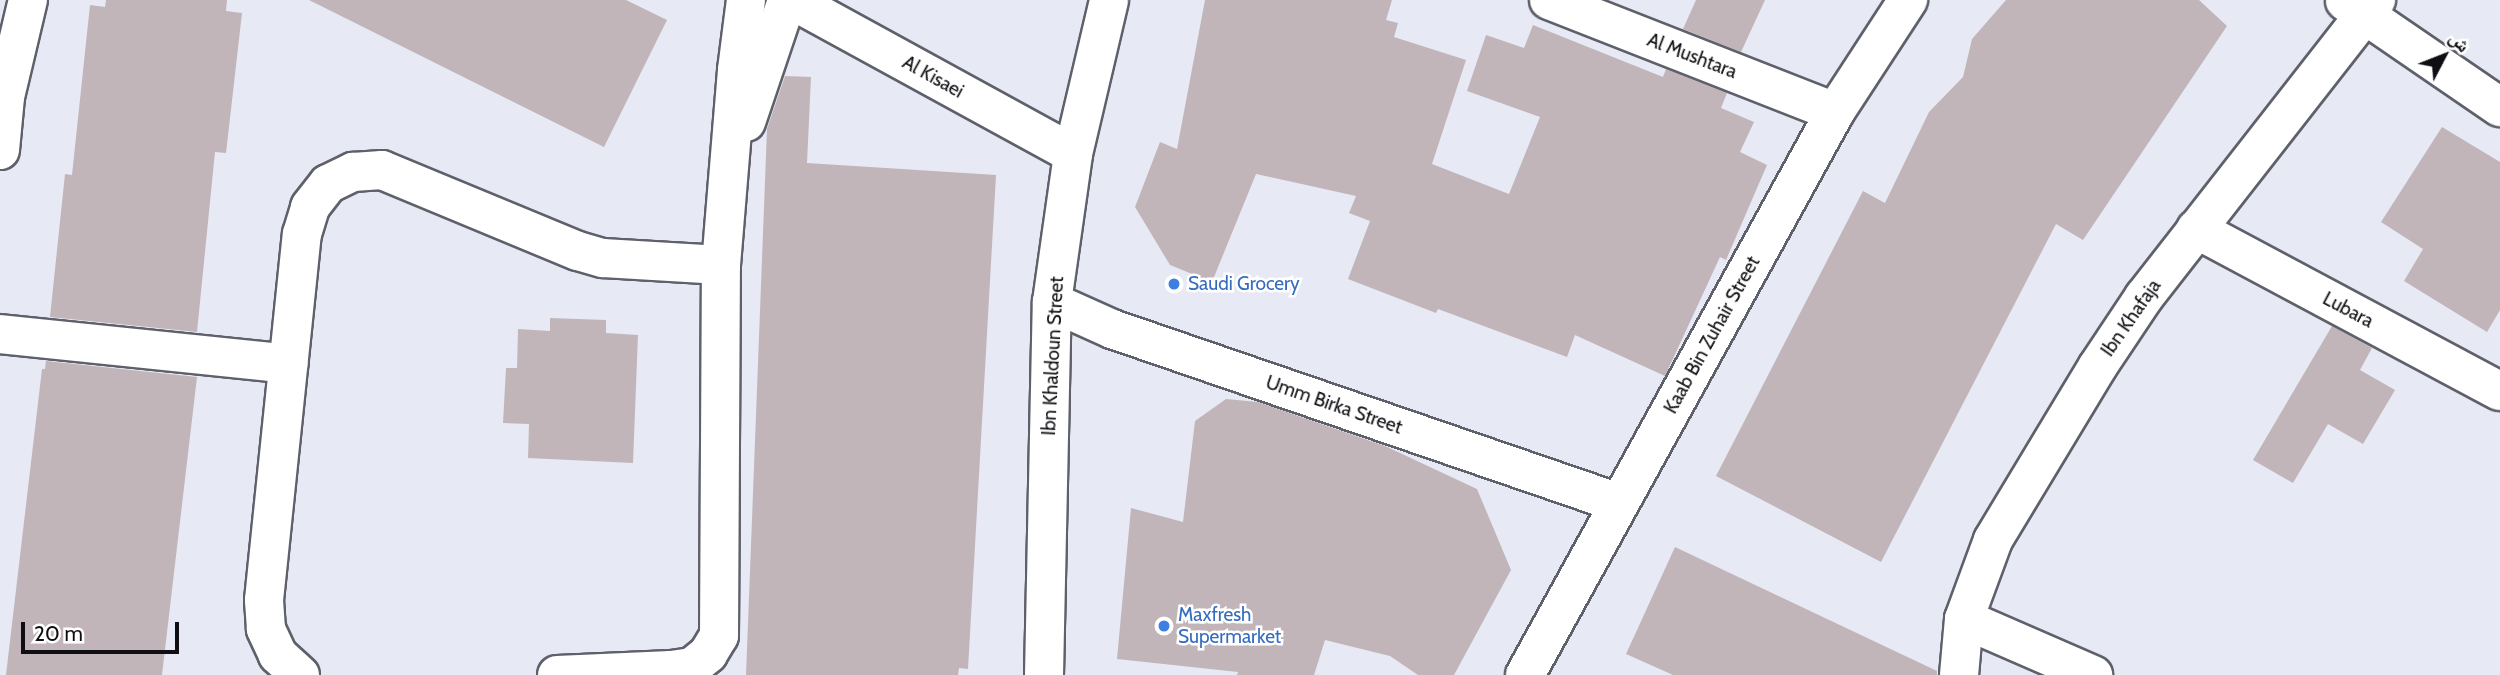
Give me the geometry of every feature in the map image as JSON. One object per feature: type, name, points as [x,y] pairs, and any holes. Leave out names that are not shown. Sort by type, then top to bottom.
[{"type":"street","points":[[0,150],[3,97],[28,0]]},
{"type":"street","points":[[557,675],[692,667],[708,654],[719,636],[721,265],[728,167],[746,0]]},
{"type":"street","points":[[728,167],[789,0]]},
{"type":"street","name":"Al Kisaei","points":[[789,0],[1073,154]]},
{"type":"street","name":"Ibn Khaldoun Street","points":[[1044,675],[1052,302],[1073,154],[1109,0]]},
{"type":"street","name":"Al Mushtara","points":[[1549,0],[1835,113]]},
{"type":"street","name":"Kaab Bin Zuhair Street","points":[[1525,675],[1835,113],[1908,0]]},
{"type":"street","points":[[2361,5],[2500,107]]},
{"type":"street","name":"Ibn Khafaja","points":[[1959,675],[1964,619],[1993,540],[2098,366],[2144,297],[2361,5]]},
{"type":"street","points":[[300,675],[278,655],[266,629],[265,610],[302,234],[310,207],[328,184],[353,172],[382,170],[578,251],[603,258],[721,265]]},
{"type":"street","name":"Lubara","points":[[2196,229],[2500,391]]},
{"type":"street","name":"Umm Birka Street","points":[[1052,302],[1112,329],[1619,503]]},
{"type":"street","points":[[0,334],[288,364]]},
{"type":"street","points":[[1964,619],[2093,675]]},
{"type":"building","points":[[106,0],[227,0],[226,11],[242,13],[226,153],[215,152],[197,332],[50,317],[65,174],[72,175],[90,5],[105,7]]},
{"type":"building","points":[[309,0],[626,0],[667,20],[604,147]]},
{"type":"building","points":[[1205,0],[1392,0],[1386,20],[1398,23],[1394,37],[1466,60],[1432,164],[1509,194],[1540,117],[1467,91],[1486,35],[1524,48],[1533,25],[1663,77],[1666,69],[1727,93],[1721,108],[1754,122],[1740,152],[1767,165],[1726,260],[1720,257],[1665,376],[1575,335],[1567,357],[1438,309],[1436,313],[1348,279],[1370,221],[1349,213],[1356,196],[1256,174],[1212,282],[1170,265],[1135,207],[1160,142],[1177,149]]},
{"type":"building","points":[[1696,0],[1765,0],[1741,52],[1683,29]]},
{"type":"building","points":[[2006,0],[2199,0],[2227,26],[2083,240],[2056,224],[1881,562],[1716,476],[1863,191],[1885,203],[1929,112],[1963,77],[1972,39]]},
{"type":"building","points":[[785,76],[811,77],[807,163],[996,175],[968,669],[959,668],[958,675],[746,675],[767,129]]},
{"type":"building","points":[[2442,127],[2500,162],[2500,310],[2487,332],[2404,281],[2423,249],[2381,222]]},
{"type":"building","points":[[550,318],[606,320],[606,333],[638,335],[633,463],[528,458],[529,424],[503,423],[506,368],[517,368],[518,329],[550,331]]},
{"type":"building","points":[[2332,326],[2372,348],[2360,370],[2395,390],[2363,444],[2328,424],[2293,483],[2253,460]]},
{"type":"building","points":[[46,361],[197,377],[162,675],[6,675],[42,369],[45,369]]},
{"type":"building","points":[[1226,399],[1258,402],[1385,446],[1477,489],[1511,570],[1454,675],[1418,675],[1390,656],[1325,640],[1314,675],[1237,675],[1238,672],[1117,659],[1131,508],[1183,522],[1195,421]]},
{"type":"building","points":[[1675,547],[1937,671],[1937,675],[1673,675],[1626,654]]},
{"type":"place","name":"Saudi Grocery","points":[[1174,284]]},
{"type":"place","name":"Maxfresh Supermarket","points":[[1164,626]]}]
